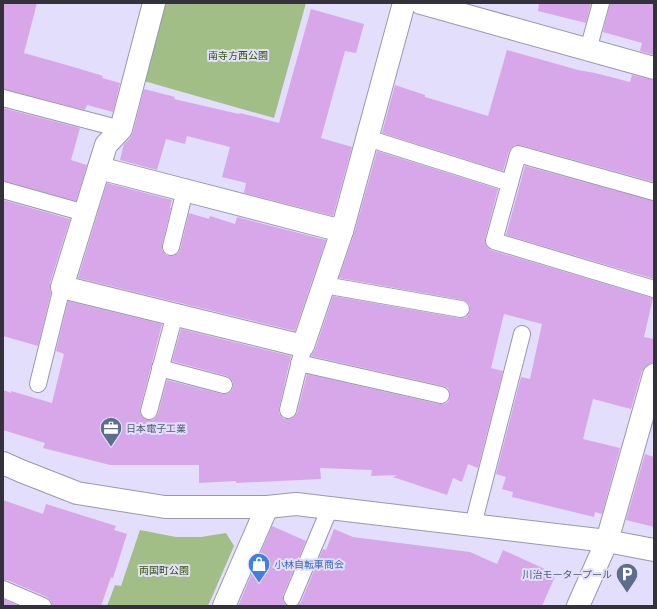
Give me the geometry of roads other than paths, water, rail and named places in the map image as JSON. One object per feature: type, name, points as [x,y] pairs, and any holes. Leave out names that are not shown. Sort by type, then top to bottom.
[{"type":"street","points":[[154,3],[121,129],[106,145],[62,287],[175,314],[301,355],[342,230],[404,3]]},
{"type":"street","points":[[421,3],[472,10],[588,50],[654,68]]},
{"type":"street","points":[[98,168],[342,230]]},
{"type":"street","points":[[578,606],[607,541],[654,375]]},
{"type":"street","points":[[3,463],[77,493],[165,507],[267,507],[296,504],[607,541],[654,550]]},
{"type":"street","points":[[224,606],[267,507]]},
{"type":"lane","points":[[588,50],[601,3]]},
{"type":"lane","points":[[3,98],[121,129]]},
{"type":"lane","points":[[367,138],[510,183]]},
{"type":"lane","points":[[654,192],[518,154],[494,241],[654,289]]},
{"type":"lane","points":[[3,190],[85,213]]},
{"type":"lane","points":[[171,247],[185,190]]},
{"type":"lane","points":[[324,285],[461,309]]},
{"type":"lane","points":[[38,384],[62,287]]},
{"type":"lane","points":[[149,411],[175,314]]},
{"type":"lane","points":[[473,525],[522,334]]},
{"type":"lane","points":[[288,410],[301,355],[441,395]]},
{"type":"lane","points":[[160,368],[224,385]]},
{"type":"lane","points":[[292,598],[330,508]]},
{"type":"lane","points":[[3,589],[43,606]]},
{"type":"place","name":"日本電子工業","points":[[111,448]]},
{"type":"place","name":"小林自転車商会","points":[[259,584]]},
{"type":"place","name":"川治モータープール","points":[[627,594]]},
{"type":"park label","name":"南寺方西公園","points":[[238,55]]},
{"type":"park label","name":"両国町公園","points":[[164,570]]}]
